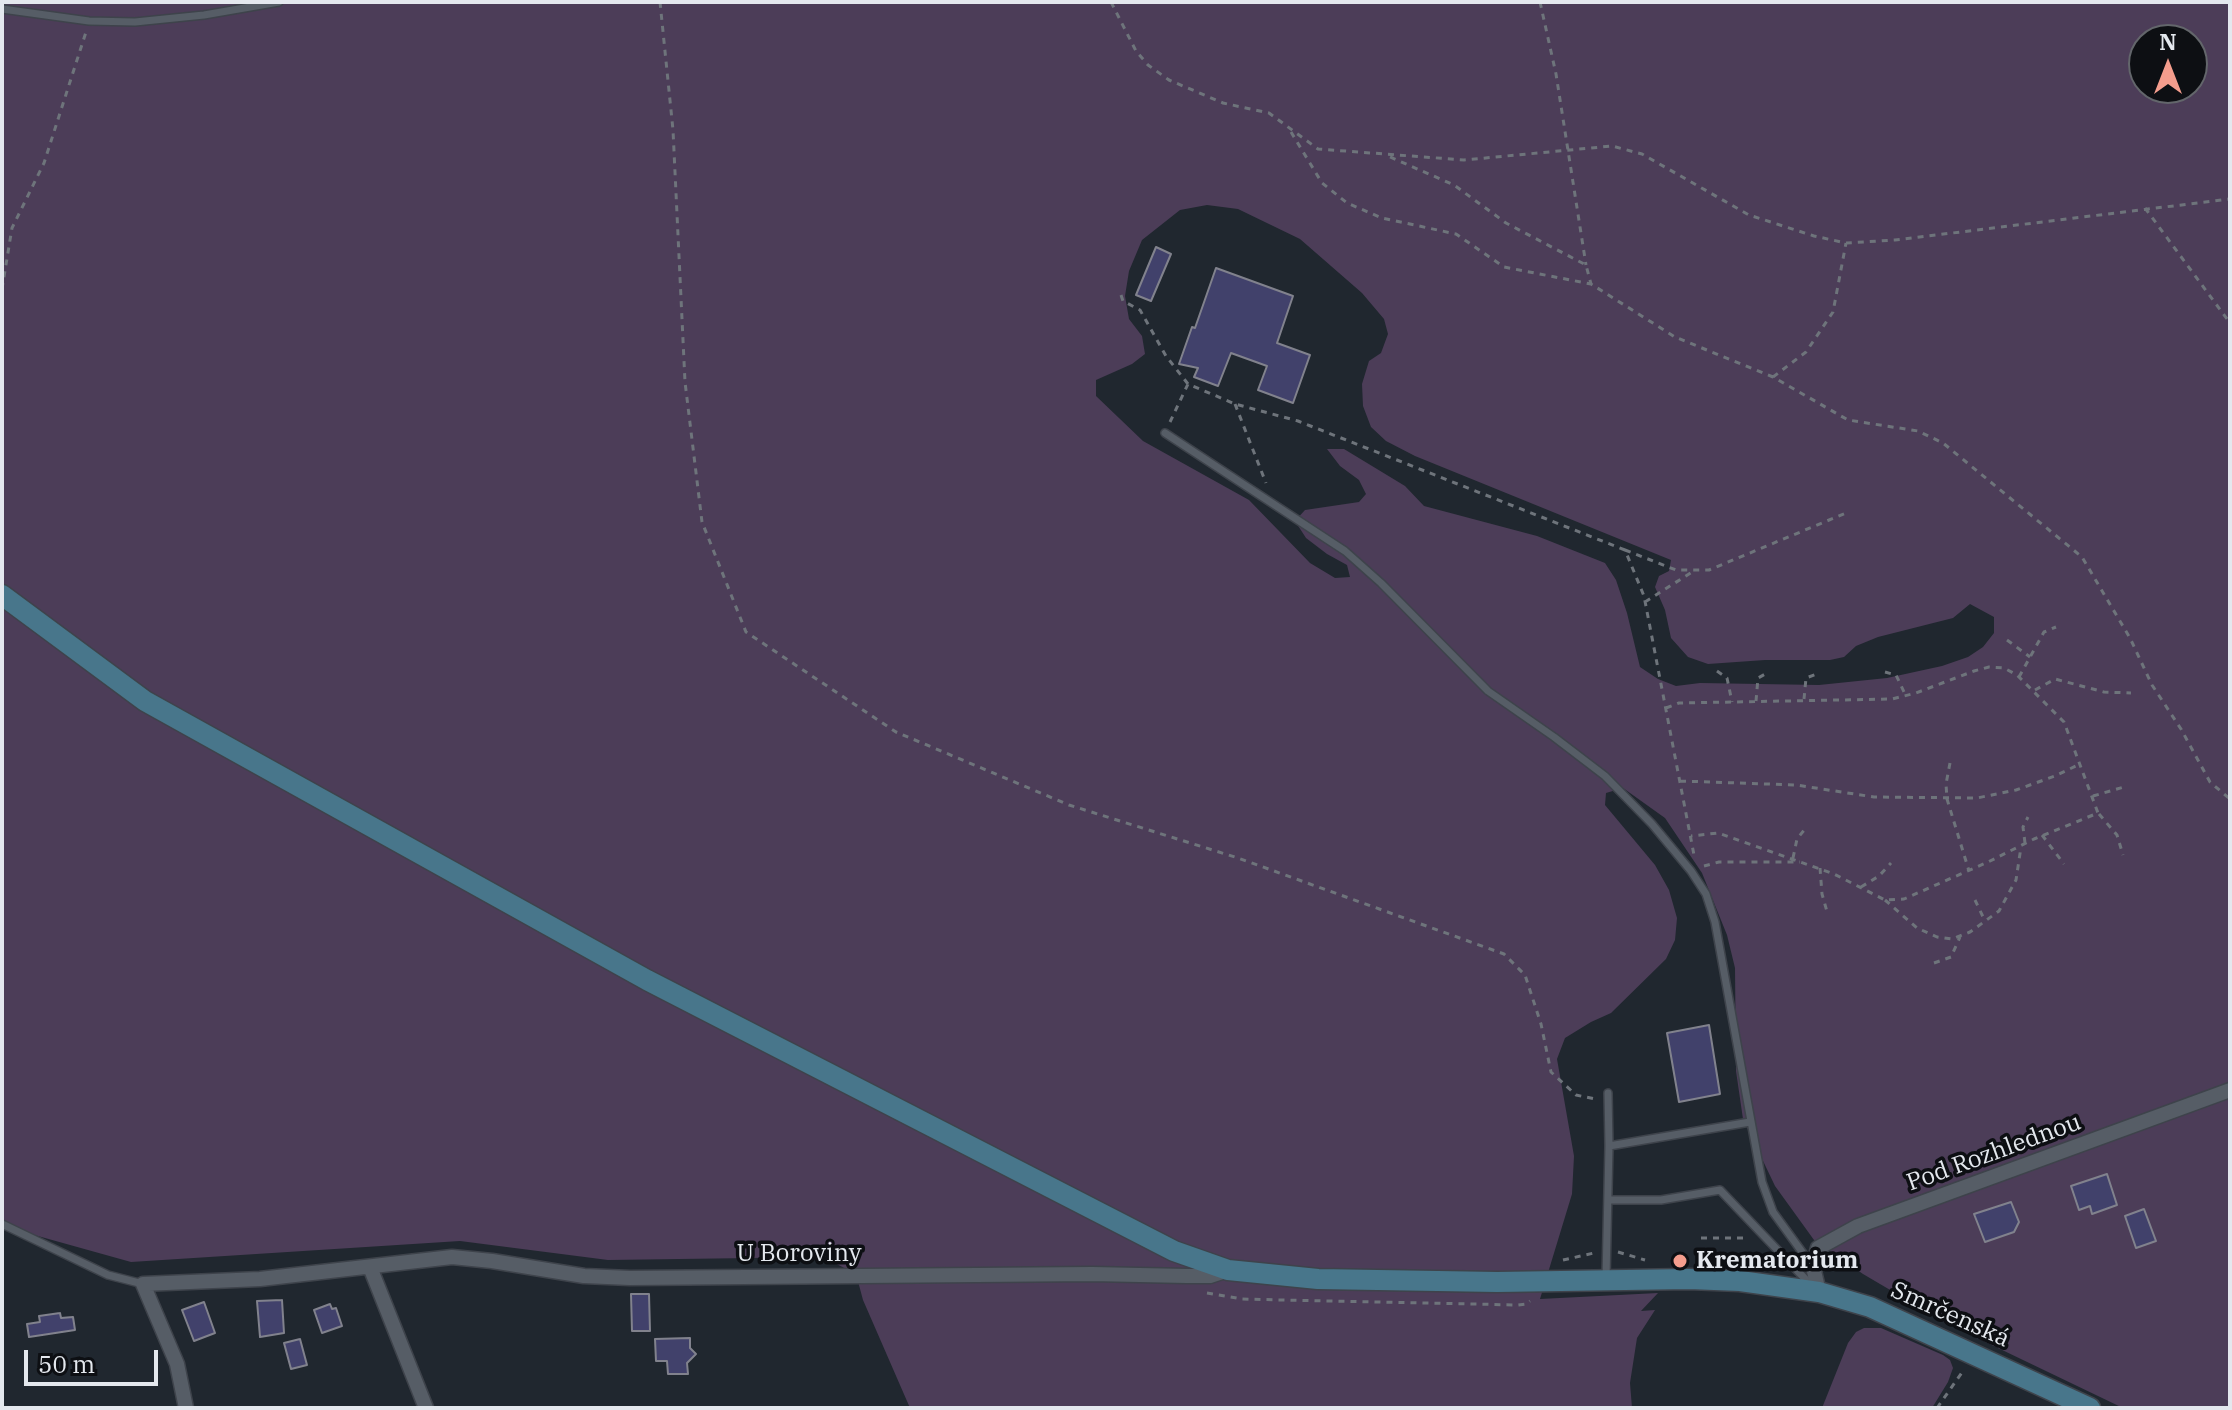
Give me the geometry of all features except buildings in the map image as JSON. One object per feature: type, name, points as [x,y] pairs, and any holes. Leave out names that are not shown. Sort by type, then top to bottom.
[{"type":"street","name":"Smrčenská","points":[[2,595],[145,701],[647,980],[1174,1251],[1228,1270],[1318,1279],[1740,1281],[1819,1292],[1870,1307],[2090,1408]]},
{"type":"street","name":"Pod Rozhlednou","points":[[1813,1267],[1818,1248],[1858,1226],[2230,1090]]},
{"type":"street","name":"U Boroviny","points":[[143,1284],[283,1276],[452,1257],[584,1276],[630,1278],[1092,1274],[1210,1276],[1228,1270]]},
{"type":"street","points":[[370,1267],[426,1408]]},
{"type":"street","points":[[1813,1267],[1819,1292]]},
{"type":"street","points":[[143,1284],[177,1364],[186,1408]]},
{"type":"lane","points":[[2,9],[89,21],[135,22],[204,15],[279,2]]},
{"type":"lane","points":[[1165,433],[1345,551],[1488,691],[1605,776],[1652,824],[1700,885],[1715,922],[1762,1182],[1773,1212],[1813,1267]]},
{"type":"lane","points":[[1606,1280],[1608,1097]]},
{"type":"lane","points":[[1609,1146],[1750,1122]]},
{"type":"lane","points":[[1609,1200],[1661,1200],[1720,1190],[1819,1292]]},
{"type":"lane","points":[[2,1224],[108,1275],[143,1284]]},
{"type":"path","points":[[660,2],[673,130],[685,382],[702,522],[746,632],[896,732],[1069,805],[1238,858],[1504,954],[1525,975],[1541,1024],[1551,1072],[1576,1095],[1608,1097]]},
{"type":"path","points":[[1111,2],[1136,51],[1148,65],[1169,80],[1223,103],[1269,113],[1318,149],[1464,160],[1612,146],[1642,154],[1749,215],[1846,243],[1895,240],[2230,199]]},
{"type":"path","points":[[1540,2],[1556,74],[1591,284]]},
{"type":"path","points":[[2,289],[12,228],[44,163],[89,21]]},
{"type":"path","points":[[1290,130],[1322,183],[1347,203],[1382,218],[1456,234],[1504,267],[1591,284],[1675,337],[1773,377],[1848,420],[1918,431],[1943,443],[2082,557],[2130,638],[2152,685],[2210,782],[2230,799]]},
{"type":"path","points":[[1387,156],[1454,185],[1506,223],[1586,265]]},
{"type":"path","points":[[2145,208],[2230,323]]},
{"type":"path","points":[[1773,377],[1806,352],[1833,312],[1846,243]]},
{"type":"path","points":[[1121,295],[1123,301],[1140,310],[1166,356],[1188,384],[1235,404],[1298,421],[1676,570],[1709,570],[1846,513]]},
{"type":"path","points":[[1165,433],[1188,384]]},
{"type":"path","points":[[1235,404],[1275,506]]},
{"type":"path","points":[[1625,550],[1638,574],[1645,602],[1700,885]]},
{"type":"path","points":[[1645,602],[1692,572]]},
{"type":"path","points":[[2019,677],[2044,632],[2056,627]]},
{"type":"path","points":[[2007,640],[2030,658]]},
{"type":"path","points":[[1666,708],[1679,703],[1892,699],[1989,667],[2004,668],[2019,677],[2064,722],[2098,813],[2117,835],[2123,855]]},
{"type":"path","points":[[1717,671],[1727,678],[1732,702]]},
{"type":"path","points":[[1756,701],[1758,678],[1769,672]]},
{"type":"path","points":[[1885,672],[1896,675],[1906,695]]},
{"type":"path","points":[[1804,700],[1806,678],[1817,674]]},
{"type":"path","points":[[2034,691],[2055,679],[2104,692],[2131,693]]},
{"type":"path","points":[[1950,763],[1947,799],[1969,871]]},
{"type":"path","points":[[1680,781],[1796,785],[1874,797],[1977,798],[2016,790],[2080,764]]},
{"type":"path","points":[[2093,796],[2124,787]]},
{"type":"path","points":[[1885,900],[1904,899],[2042,835],[2098,813]]},
{"type":"path","points":[[1691,836],[1718,833],[1820,868],[1885,900],[1917,928],[1937,937],[1952,939],[1999,911],[2016,880],[2023,827],[2028,817]]},
{"type":"path","points":[[1793,859],[1797,839],[1805,829]]},
{"type":"path","points":[[2042,835],[2064,864]]},
{"type":"path","points":[[1697,869],[1719,862],[1804,862]]},
{"type":"path","points":[[1861,887],[1879,876],[1891,863]]},
{"type":"path","points":[[1820,868],[1828,915]]},
{"type":"path","points":[[1975,900],[1985,921]]},
{"type":"path","points":[[1934,963],[1951,957],[1960,936]]},
{"type":"path","points":[[1701,1238],[1748,1238]]},
{"type":"path","points":[[1750,1262],[1767,1259],[1757,1249]]},
{"type":"path","points":[[1560,1261],[1607,1252],[1622,1252],[1647,1260]]},
{"type":"path","points":[[1937,1408],[1973,1354]]},
{"type":"shaded area","points":[[2,2],[2230,2],[2230,1408],[2123,1408],[1948,1324],[1863,1274],[1814,1240],[1775,1186],[1743,1119],[1736,1071],[1735,968],[1727,935],[1702,873],[1665,818],[1623,788],[1606,793],[1605,805],[1655,865],[1669,890],[1677,918],[1675,940],[1666,959],[1611,1013],[1565,1038],[1557,1059],[1574,1156],[1572,1194],[1540,1299],[1658,1293],[1641,1311],[1655,1310],[1637,1338],[1630,1383],[1632,1408],[910,1408],[863,1300],[856,1274],[823,1257],[608,1260],[460,1241],[131,1262],[2,1226]],"holes":[[[1207,205],[1238,209],[1300,239],[1362,293],[1384,319],[1388,334],[1381,353],[1369,361],[1362,384],[1363,406],[1371,427],[1386,441],[1415,456],[1671,560],[1669,571],[1659,576],[1655,587],[1665,610],[1671,638],[1688,657],[1708,664],[1830,660],[1844,657],[1856,646],[1878,637],[1953,618],[1970,604],[1994,617],[1994,633],[1983,647],[1968,657],[1887,678],[1819,685],[1700,683],[1676,686],[1640,667],[1616,580],[1605,563],[1537,536],[1424,506],[1405,486],[1344,449],[1327,449],[1340,466],[1359,480],[1366,494],[1359,502],[1305,510],[1295,521],[1306,538],[1347,565],[1350,577],[1335,578],[1310,563],[1249,500],[1143,441],[1096,396],[1096,380],[1132,364],[1145,354],[1142,336],[1129,319],[1125,296],[1129,271],[1142,240],[1180,210]]]},
{"type":"shaded area","points":[[1864,1328],[1881,1328],[1950,1360],[1953,1368],[1948,1382],[1932,1408],[1822,1408],[1848,1343],[1856,1332]]},
{"type":"place","name":"Krematorium","points":[[1680,1261]]}]
